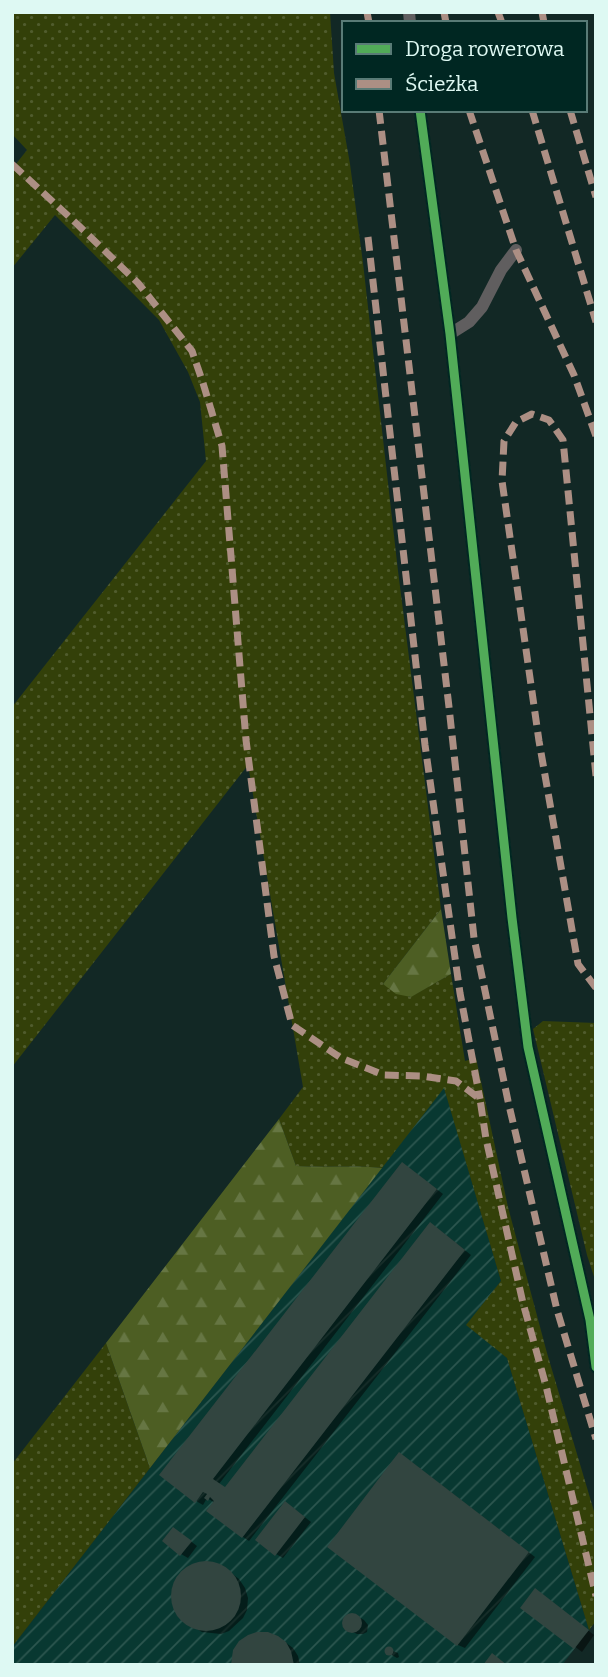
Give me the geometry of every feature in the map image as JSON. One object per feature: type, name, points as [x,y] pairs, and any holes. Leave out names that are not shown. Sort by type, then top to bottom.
[{"type":"lane","points":[[420,112],[450,334],[528,1047],[590,1320],[596,1367]]},
{"type":"lane","points":[[450,334],[469,322],[482,307],[516,250]]},
{"type":"shaded area","points":[[444,1087],[501,1281],[467,1325],[507,1358],[589,1630],[562,1665],[12,1665],[12,1647]]},
{"type":"green space","points":[[12,12],[330,12],[334,73],[363,263],[398,571],[441,909],[383,984],[410,997],[451,974],[465,1061],[476,1058],[508,1207],[547,1353],[596,1518],[596,1621],[589,1630],[507,1358],[466,1325],[501,1281],[444,1088],[382,1168],[296,1166],[279,1119],[303,1087],[248,765],[12,1067],[12,707],[206,461],[200,402],[188,372],[159,320],[55,215],[12,268],[12,169],[27,150],[12,134]]},
{"type":"green space","points":[[441,909],[451,974],[411,997],[396,994],[383,984]]},
{"type":"green space","points":[[543,1021],[596,1023],[596,1283],[533,1029]]},
{"type":"green space","points":[[279,1119],[296,1166],[382,1168],[150,1468],[106,1343]]},
{"type":"green space","points":[[106,1343],[150,1468],[12,1647],[12,1464]]},
{"type":"building","points":[[402,1162],[437,1189],[213,1479],[225,1487],[430,1222],[465,1250],[242,1538],[206,1511],[214,1501],[210,1497],[208,1501],[204,1498],[207,1494],[203,1492],[195,1503],[159,1475]]},
{"type":"building","points":[[399,1452],[529,1552],[457,1646],[327,1547]]},
{"type":"building","points":[[285,1501],[305,1517],[275,1556],[255,1540]]},
{"type":"building","points":[[173,1527],[192,1541],[180,1556],[162,1541]]},
{"type":"building","points":[[206,1561],[231,1571],[241,1596],[231,1621],[206,1631],[181,1621],[171,1596],[181,1571]]},
{"type":"building","points":[[535,1588],[589,1630],[574,1649],[520,1608]]},
{"type":"building","points":[[352,1613],[359,1616],[362,1623],[359,1630],[352,1633],[345,1630],[342,1623],[345,1616]]},
{"type":"building","points":[[257,1632],[268,1632],[286,1642],[294,1665],[231,1665],[233,1650],[239,1641]]},
{"type":"building","points":[[389,1647],[393,1651],[389,1655],[385,1651]]},
{"type":"building","points":[[492,1653],[507,1665],[483,1665]]},
{"type":"marked path","points":[[367,12],[369,21]]},
{"type":"marked path","points":[[444,12],[446,21]]},
{"type":"marked path","points":[[498,12],[501,21]]},
{"type":"marked path","points":[[542,12],[544,21]]},
{"type":"marked path","points":[[379,112],[474,938],[508,1101],[557,1310],[596,1439]]},
{"type":"marked path","points":[[470,112],[516,250],[574,375],[596,436]]},
{"type":"marked path","points":[[533,112],[596,322]]},
{"type":"marked path","points":[[571,112],[596,197]]},
{"type":"marked path","points":[[12,164],[138,283],[192,351],[222,446],[246,740],[274,956],[292,1025],[341,1058],[384,1075],[422,1076],[456,1081],[480,1099],[486,1139],[523,1303],[546,1386],[596,1596]]},
{"type":"marked path","points":[[368,237],[425,745],[460,993],[480,1099]]},
{"type":"marked path","points":[[596,776],[563,440],[549,420],[532,414],[516,422],[504,441],[502,481],[539,741],[578,964],[596,988]]},
{"type":"cycle path","points":[[420,112],[450,334],[528,1047],[590,1320],[596,1367]]}]
